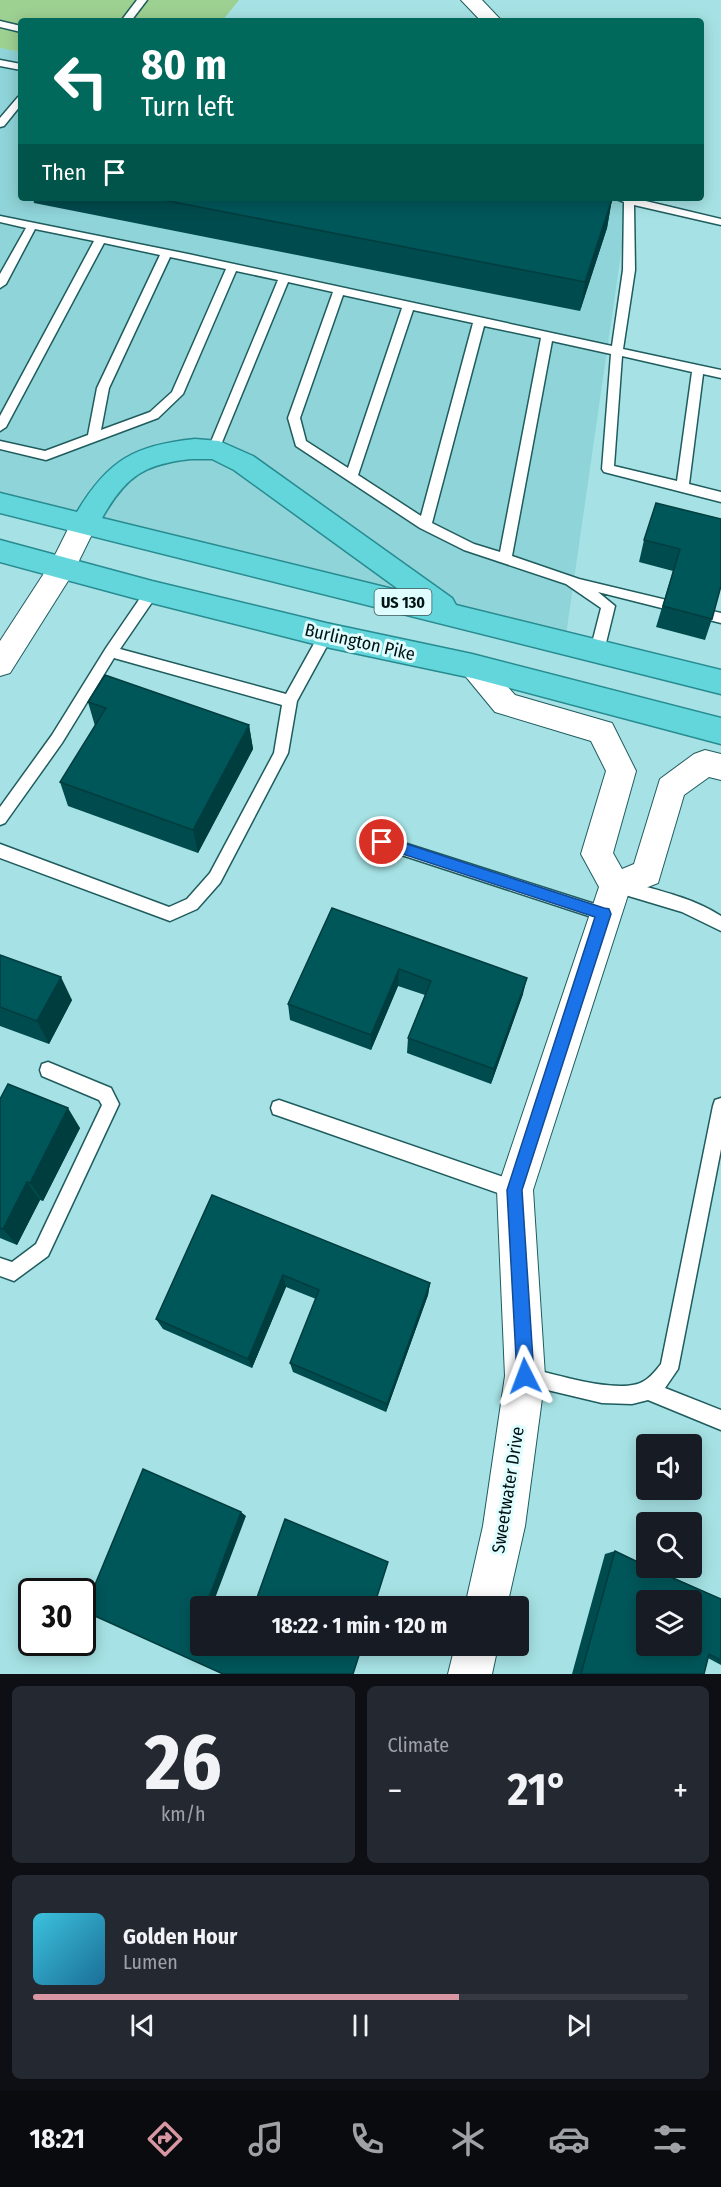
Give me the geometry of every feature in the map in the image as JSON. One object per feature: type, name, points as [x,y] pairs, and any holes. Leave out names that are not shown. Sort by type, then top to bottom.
[{"type":"highway","points":[[84,524],[96,503],[128,465],[144,457],[168,451],[213,449],[246,465],[272,482],[453,614]]},
{"type":"highway","name":"US 130","points":[[0,503],[721,682]]},
{"type":"highway","name":"Burlington Pike","points":[[0,551],[63,566],[152,592],[326,635],[471,666],[721,731]]},
{"type":"street","points":[[471,0],[489,18]]},
{"type":"street","points":[[0,665],[63,566],[84,524]]},
{"type":"street","points":[[471,666],[506,704],[602,732],[621,771],[597,854],[609,900],[647,873],[671,788],[705,763],[721,767]]},
{"type":"street","name":"Sweetwater Drive","points":[[488,1596],[504,1526],[525,1376],[514,1190],[609,900]]},
{"type":"street","points":[[470,1674],[474,1656]]},
{"type":"lane","points":[[128,18],[142,0]]},
{"type":"lane","points":[[0,24],[18,28]]},
{"type":"lane","points":[[0,63],[18,66]]},
{"type":"lane","points":[[0,124],[18,103]]},
{"type":"lane","points":[[624,201],[629,270],[617,350],[608,470],[721,498]]},
{"type":"lane","points":[[632,201],[721,222]]},
{"type":"lane","points":[[0,219],[480,320],[721,374]]},
{"type":"lane","points":[[0,284],[32,226]]},
{"type":"lane","points":[[0,427],[100,240]]},
{"type":"lane","points":[[94,438],[103,388],[166,253]]},
{"type":"lane","points":[[0,445],[46,456],[154,415],[177,394],[232,267]]},
{"type":"lane","points":[[213,449],[284,278]]},
{"type":"lane","points":[[339,290],[294,418],[300,443],[425,525],[469,548],[571,580],[721,618]]},
{"type":"lane","points":[[351,477],[409,305]]},
{"type":"lane","points":[[425,525],[480,320]]},
{"type":"lane","points":[[505,559],[547,335]]},
{"type":"lane","points":[[682,488],[698,369]]},
{"type":"lane","points":[[571,580],[608,606],[597,651]]},
{"type":"lane","points":[[0,819],[57,739],[111,652],[152,592]]},
{"type":"lane","points":[[0,851],[170,914],[192,904],[215,878],[281,753],[290,701],[326,635]]},
{"type":"lane","points":[[111,652],[290,701]]},
{"type":"lane","points":[[382,842],[609,900],[685,908],[712,918],[721,924]]},
{"type":"lane","points":[[0,1267],[14,1272],[42,1250],[111,1104],[105,1094],[48,1070]]},
{"type":"lane","points":[[525,1376],[578,1389],[623,1396],[648,1390],[669,1369],[721,1106]]},
{"type":"lane","points":[[279,1108],[514,1190]]},
{"type":"lane","points":[[648,1390],[721,1420]]},
{"type":"shaded area","points":[[0,48],[18,51],[18,201],[629,201],[565,642],[0,503]]},
{"type":"green space","points":[[0,0],[239,0],[224,18],[18,18],[18,51],[0,48]]},
{"type":"building","points":[[168,201],[611,201],[585,282]]},
{"type":"building","points":[[656,503],[721,519],[721,586],[712,619],[663,606],[680,549],[644,540]]},
{"type":"building","points":[[105,675],[249,725],[193,830],[60,782],[106,708],[88,702]]},
{"type":"building","points":[[332,908],[527,978],[494,1069],[408,1038],[431,981],[399,969],[371,1035],[288,1004]]},
{"type":"building","points":[[0,955],[61,977],[37,1021],[0,1007]]},
{"type":"building","points":[[8,1084],[68,1108],[30,1183],[27,1182],[3,1229],[0,1228],[0,1099]]},
{"type":"building","points":[[212,1195],[430,1283],[387,1404],[290,1363],[319,1290],[283,1275],[248,1359],[156,1319]]},
{"type":"building","points":[[143,1469],[241,1512],[210,1596],[190,1596],[190,1656],[359,1656],[353,1674],[223,1674],[96,1616],[96,1582]]},
{"type":"building","points":[[285,1519],[388,1562],[377,1596],[258,1596]]},
{"type":"building","points":[[615,1551],[636,1561],[636,1578],[673,1578],[700,1590],[636,1590],[636,1656],[702,1656],[702,1591],[721,1599],[721,1660],[709,1654],[704,1674],[581,1674]]},
{"type":"route","points":[[382,842],[604,914],[514,1190],[525,1376]]}]
